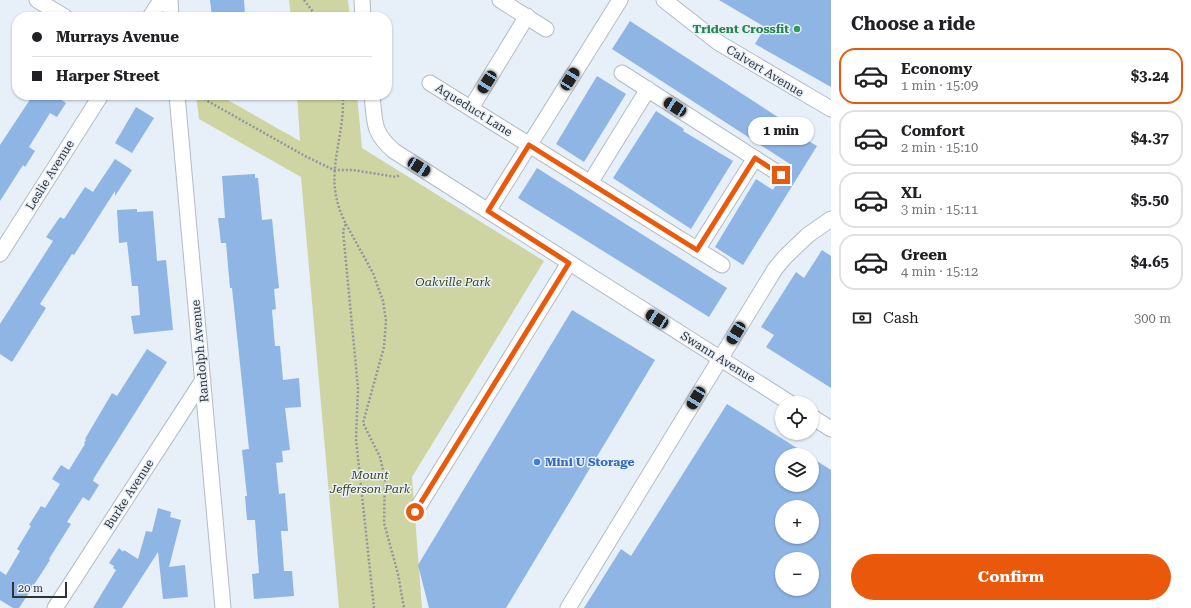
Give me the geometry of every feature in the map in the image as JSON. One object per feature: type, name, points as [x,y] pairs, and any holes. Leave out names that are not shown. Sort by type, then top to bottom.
[{"type":"street","points":[[37,0],[57,12]]},
{"type":"street","points":[[153,12],[161,0]]},
{"type":"street","points":[[170,0],[171,12]]},
{"type":"street","points":[[362,0],[363,12]]},
{"type":"street","points":[[500,0],[546,29]]},
{"type":"street","points":[[488,211],[620,0]]},
{"type":"street","name":"Calvert Avenue","points":[[664,0],[719,43],[831,110]]},
{"type":"street","points":[[471,108],[527,16]]},
{"type":"street","points":[[622,73],[781,175]]},
{"type":"street","name":"Aqueduct Lane","points":[[430,83],[722,266]]},
{"type":"street","points":[[590,183],[648,89]]},
{"type":"street","name":"Leslie Avenue","points":[[0,254],[98,100]]},
{"type":"street","name":"Randolph Avenue","points":[[177,100],[223,608]]},
{"type":"street","name":"Swann Avenue","points":[[372,100],[375,128],[384,143],[394,151],[779,396]]},
{"type":"street","points":[[697,250],[755,158]]},
{"type":"street","points":[[568,608],[775,269],[808,235],[831,219]]},
{"type":"street","points":[[415,512],[569,263]]},
{"type":"street","name":"Burke Avenue","points":[[55,608],[203,380]]},
{"type":"street","points":[[819,421],[831,429]]},
{"type":"path","points":[[304,0],[313,12]]},
{"type":"path","points":[[206,100],[334,170],[353,170],[396,177],[419,167]]},
{"type":"path","points":[[343,100],[342,119],[334,170],[336,199],[341,215],[373,273],[383,301],[386,321],[384,347],[363,423],[380,456],[386,479],[384,523],[398,574],[404,608]]},
{"type":"path","points":[[346,224],[344,231],[358,388],[356,439],[374,608]]},
{"type":"path","points":[[357,423],[363,423]]},
{"type":"green space","points":[[289,0],[348,0],[349,12],[290,12]]},
{"type":"green space","points":[[197,100],[228,100],[300,141],[297,100],[357,100],[362,148],[544,261],[412,477],[422,608],[339,608],[301,177],[199,119]]},
{"type":"building","points":[[210,0],[244,0],[245,12],[211,12]]},
{"type":"building","points":[[719,0],[831,0],[831,87],[755,44],[765,27]]},
{"type":"building","points":[[630,21],[807,136],[805,139],[817,146],[743,265],[715,247],[756,179],[773,190],[777,183],[785,183],[789,180],[790,175],[787,168],[790,164],[612,49]]},
{"type":"building","points":[[597,76],[626,94],[584,162],[556,144]]},
{"type":"building","points":[[30,100],[62,100],[66,103],[57,117],[50,113],[29,147],[35,151],[25,167],[23,165],[0,201],[0,145]]},
{"type":"building","points":[[136,107],[154,118],[132,153],[115,143]]},
{"type":"building","points":[[656,111],[684,129],[683,131],[733,161],[691,229],[613,178]]},
{"type":"building","points":[[115,159],[132,170],[115,196],[115,191],[74,255],[72,254],[40,304],[46,308],[12,362],[0,354],[0,324],[53,241],[46,237],[60,217],[64,219],[85,187],[93,192]]},
{"type":"building","points":[[537,168],[727,288],[709,317],[518,198]]},
{"type":"building","points":[[255,174],[255,178],[258,178],[262,220],[272,219],[279,288],[274,289],[276,309],[272,310],[275,346],[280,346],[283,380],[299,378],[301,407],[285,408],[290,450],[282,451],[283,462],[276,463],[279,494],[285,493],[288,531],[281,531],[284,571],[292,571],[294,596],[254,599],[252,574],[259,573],[255,520],[247,520],[245,496],[247,496],[242,450],[249,449],[226,243],[221,243],[218,218],[225,218],[222,176]]},
{"type":"building","points":[[137,209],[137,212],[153,211],[157,261],[166,260],[173,330],[134,334],[131,316],[140,315],[138,286],[132,286],[127,242],[119,243],[117,210]]},
{"type":"building","points":[[822,250],[831,256],[831,388],[766,347],[774,335],[761,327],[796,272],[804,278]]},
{"type":"building","name":"Mini U Storage","points":[[572,310],[655,360],[506,608],[429,608],[418,565]]},
{"type":"building","points":[[147,349],[167,362],[94,478],[93,481],[99,485],[89,501],[83,497],[67,522],[71,524],[49,559],[50,560],[19,608],[13,608],[0,600],[0,571],[6,575],[20,551],[17,549],[31,526],[29,525],[41,506],[45,508],[60,484],[52,479],[61,465],[69,470],[85,444],[85,439],[112,393],[117,396]]},
{"type":"building","points":[[727,404],[775,434],[775,440],[784,440],[797,448],[775,448],[775,492],[819,492],[819,462],[831,470],[831,608],[584,608],[621,549],[631,556]]},
{"type":"building","points":[[158,508],[171,512],[170,517],[181,520],[169,567],[185,565],[188,597],[163,599],[158,552],[122,608],[93,608],[116,570],[113,568],[114,566],[109,563],[119,548],[123,552],[124,550],[138,559],[146,531],[152,532]]},
{"type":"place","name":"Trident Crossfit","points":[[797,29]]},
{"type":"place","name":"Mini U Storage","points":[[537,462]]},
{"type":"route","points":[[415,512],[569,263],[488,211],[529,145],[697,250],[755,158],[781,175]]},
{"type":"park label","name":"Oakville Park","points":[[453,282]]},
{"type":"park label","name":"Mount Jefferson Park","points":[[370,482]]}]
